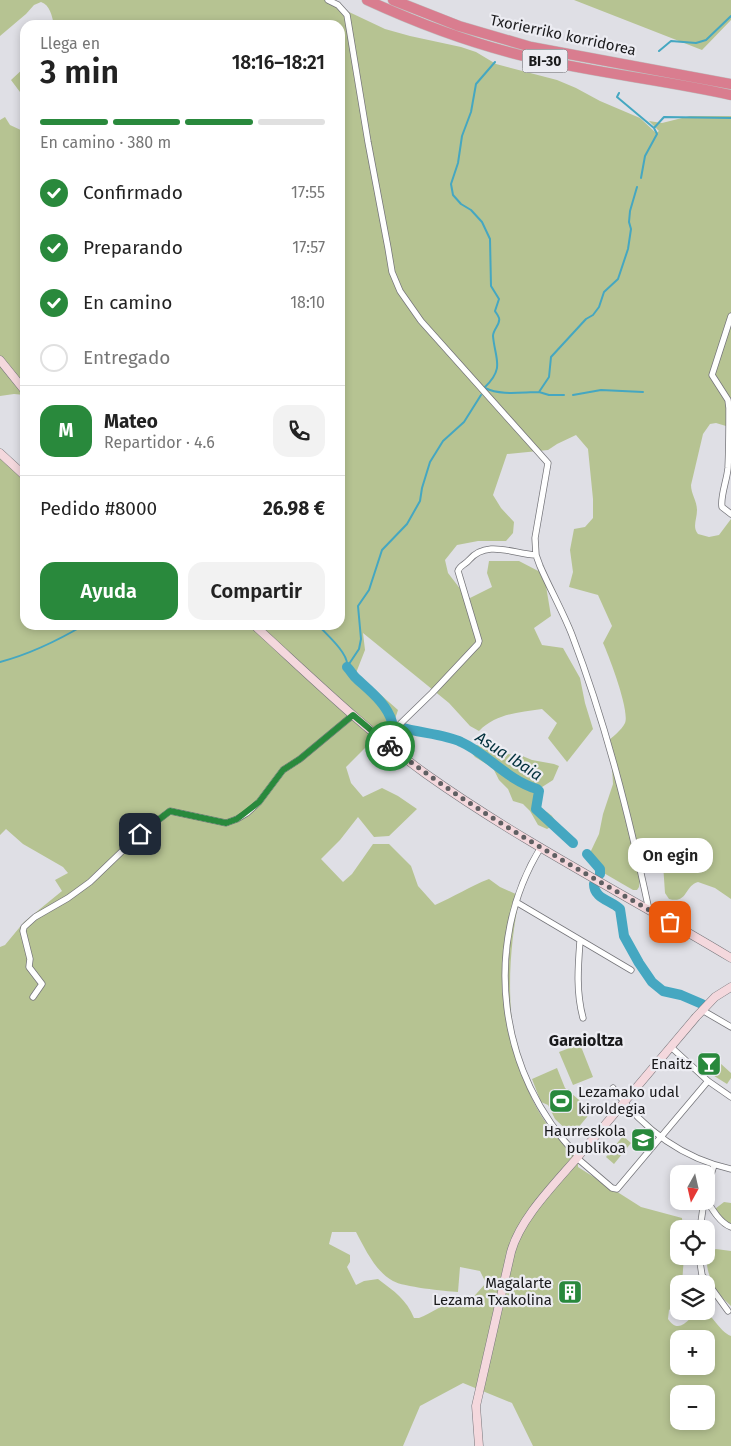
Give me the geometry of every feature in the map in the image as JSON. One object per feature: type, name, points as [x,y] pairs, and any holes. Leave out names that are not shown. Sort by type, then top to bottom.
[{"type":"highway","name":"Txorierriko korridorea","points":[[367,0],[442,32],[514,53],[565,65],[731,95]]},
{"type":"highway","name":"Txorierriko korridorea","points":[[393,0],[459,26],[524,45],[574,56],[731,84]]},
{"type":"street","points":[[328,0],[338,5],[348,15],[361,100],[392,272],[400,291],[421,321],[548,463],[535,538],[536,555],[572,634],[606,735],[628,817],[648,910]]},
{"type":"street","points":[[731,316],[712,375],[728,400],[728,469],[721,502],[722,507],[731,514]]},
{"type":"street","points":[[0,360],[20,386]]},
{"type":"street","points":[[0,453],[20,471]]},
{"type":"street","points":[[385,742],[398,725],[432,693],[478,644],[479,641],[458,571],[459,567],[468,562],[472,555],[495,548],[536,555]]},
{"type":"street","points":[[260,630],[385,742],[448,789],[541,847],[731,958]]},
{"type":"street","points":[[33,997],[42,984],[29,967],[29,953],[23,931],[24,927],[35,917],[68,898],[90,882],[140,834],[170,811],[226,823],[237,819],[259,802],[283,770],[300,759],[353,715]]},
{"type":"street","points":[[541,847],[516,902],[508,932],[505,967],[506,1012],[517,1056],[534,1097],[548,1122],[583,1164],[616,1190],[708,1081]]},
{"type":"street","points":[[516,902],[631,970]]},
{"type":"street","points":[[580,941],[578,990],[583,1018]]},
{"type":"street","points":[[479,1446],[476,1406],[514,1242],[522,1225],[702,1010],[731,987]]},
{"type":"street","points":[[702,1010],[731,1027]]},
{"type":"street","points":[[671,1047],[708,1081],[731,1097]]},
{"type":"street","points":[[612,1088],[642,1123],[660,1138],[697,1159],[714,1165]]},
{"type":"street","points":[[715,1165],[731,1169]]},
{"type":"street","points":[[713,1210],[726,1225],[731,1227]]},
{"type":"street","points":[[700,1265],[702,1275],[728,1311]]},
{"type":"green space","points":[[0,0],[335,0],[349,12],[385,29],[461,47],[476,52],[496,64],[557,80],[640,118],[656,133],[659,131],[649,121],[662,123],[690,116],[731,116],[731,461],[726,426],[716,423],[710,424],[703,434],[691,485],[697,507],[695,526],[698,534],[709,537],[719,535],[731,519],[731,899],[715,888],[698,882],[690,887],[680,899],[669,899],[665,893],[663,864],[651,857],[643,860],[639,887],[637,890],[633,890],[602,872],[601,868],[589,855],[599,834],[603,814],[613,784],[612,767],[606,743],[624,726],[626,717],[618,683],[603,643],[612,626],[598,595],[569,587],[573,572],[570,550],[574,529],[585,527],[593,518],[588,449],[576,435],[548,450],[507,454],[493,495],[501,508],[514,522],[513,533],[506,541],[478,541],[457,545],[445,560],[448,573],[468,599],[492,587],[487,573],[489,561],[519,561],[544,574],[551,616],[534,628],[542,645],[563,648],[580,678],[593,729],[567,762],[548,738],[557,723],[542,709],[501,717],[479,731],[470,726],[449,703],[363,633],[365,650],[356,673],[398,710],[394,722],[388,725],[346,767],[351,783],[363,797],[382,788],[417,809],[389,836],[374,837],[358,817],[340,840],[321,859],[343,882],[352,874],[373,844],[389,844],[411,866],[418,886],[435,905],[489,879],[500,887],[520,896],[511,954],[510,985],[511,1016],[523,1076],[535,1104],[550,1128],[578,1154],[578,1167],[641,1207],[682,1218],[682,1220],[670,1220],[670,1265],[683,1265],[683,1275],[670,1275],[670,1309],[668,1319],[677,1326],[689,1320],[714,1320],[722,1330],[731,1336],[731,1446],[533,1446],[512,1403],[463,1383],[420,1406],[403,1446],[0,1446],[0,947],[5,945],[24,922],[62,891],[55,880],[68,873],[63,867],[23,844],[6,829],[0,835],[0,448],[20,475],[20,630],[345,630],[345,20],[52,20],[49,8],[44,3],[41,2],[34,5],[0,36]],"holes":[[[332,1232],[356,1232],[367,1253],[381,1272],[398,1283],[458,1292],[460,1267],[480,1271],[486,1283],[468,1303],[455,1302],[442,1306],[419,1318],[414,1318],[404,1301],[378,1279],[364,1281],[356,1285],[347,1267],[350,1262],[350,1255],[329,1244]]]},
{"type":"green space","points":[[574,0],[731,0],[731,20],[702,50]]},
{"type":"green space","points":[[20,72],[20,92],[11,80]]},
{"type":"green space","points":[[5,117],[10,125],[20,130],[20,395],[0,396],[0,120]]},
{"type":"green space","points":[[474,745],[489,746],[506,754],[520,755],[532,760],[559,766],[553,780],[539,789],[540,794],[537,806],[554,818],[554,825],[547,829],[538,825],[530,811],[523,804],[513,801],[508,789],[499,780],[493,768],[475,757],[467,747]]},
{"type":"green space","points":[[580,1044],[593,1077],[573,1085],[559,1052]]},
{"type":"green space","points":[[720,1063],[731,1073],[731,1078],[727,1084],[711,1074]]},
{"type":"green space","name":"Lezamako udal kiroldegia","points":[[557,1068],[565,1088],[592,1111],[572,1135],[555,1119],[548,1105],[541,1102],[532,1079]]},
{"type":"green space","points":[[623,1136],[631,1143],[614,1164],[606,1157]]},
{"type":"green space","points":[[724,1202],[731,1203],[731,1226],[711,1212]]},
{"type":"green space","points":[[715,1250],[731,1251],[731,1306],[717,1291],[715,1275],[709,1274],[708,1265],[715,1265]]},
{"type":"waterway","points":[[659,51],[671,41],[696,43],[706,40],[731,16]]},
{"type":"waterway","points":[[485,387],[497,369],[493,336],[499,320],[495,311],[499,299],[491,286],[490,239],[482,222],[453,195],[451,184],[458,163],[462,136],[471,112],[476,84],[495,62]]},
{"type":"waterway","points":[[619,93],[617,97],[654,128]]},
{"type":"waterway","points":[[641,178],[645,156],[657,134],[654,128],[664,117],[731,118]]},
{"type":"waterway","points":[[485,388],[505,393],[539,392],[549,377],[551,357],[586,319],[593,315],[599,307],[604,292],[618,279],[628,249],[631,229],[629,222],[630,211],[637,187]]},
{"type":"waterway","points":[[573,395],[601,390],[643,392]]},
{"type":"waterway","points":[[539,392],[549,395],[564,395]]},
{"type":"waterway","points":[[347,667],[359,649],[361,639],[358,606],[369,590],[382,550],[407,524],[420,501],[430,462],[443,441],[464,422],[481,395]]},
{"type":"waterway","points":[[0,662],[22,655],[75,630]]},
{"type":"waterway","points":[[323,630],[344,654],[347,664]]},
{"type":"waterway","name":"Asua Ibaia","points":[[347,667],[382,704],[390,715],[392,722]]},
{"type":"waterway","name":"Asua Ibaia","points":[[400,727],[455,739],[480,753],[516,780],[537,789],[539,791],[536,809],[573,843]]},
{"type":"waterway","name":"Asua Ibaia","points":[[587,854],[600,869],[600,874]]},
{"type":"waterway","name":"Asua Ibaia","points":[[594,884],[600,896],[620,909],[624,936],[652,982],[663,991],[681,995],[702,1004]]},
{"type":"way so far","points":[[390,746],[448,789],[479,809],[670,922]]},
{"type":"place","name":"On egin","points":[[670,922]]},
{"type":"place","name":"Enaitz","points":[[709,1064]]},
{"type":"place","name":"Lezamako udal kiroldegia","points":[[561,1101]]},
{"type":"place","name":"Haurreskola publikoa","points":[[643,1140]]},
{"type":"place","name":"Magalarte Lezama Txakolina","points":[[570,1292]]},
{"type":"district","name":"Garaioltza","points":[[586,1040]]},
{"type":"route","points":[[140,834],[170,811],[226,823],[237,819],[259,802],[283,770],[300,759],[353,715],[390,746]]}]
